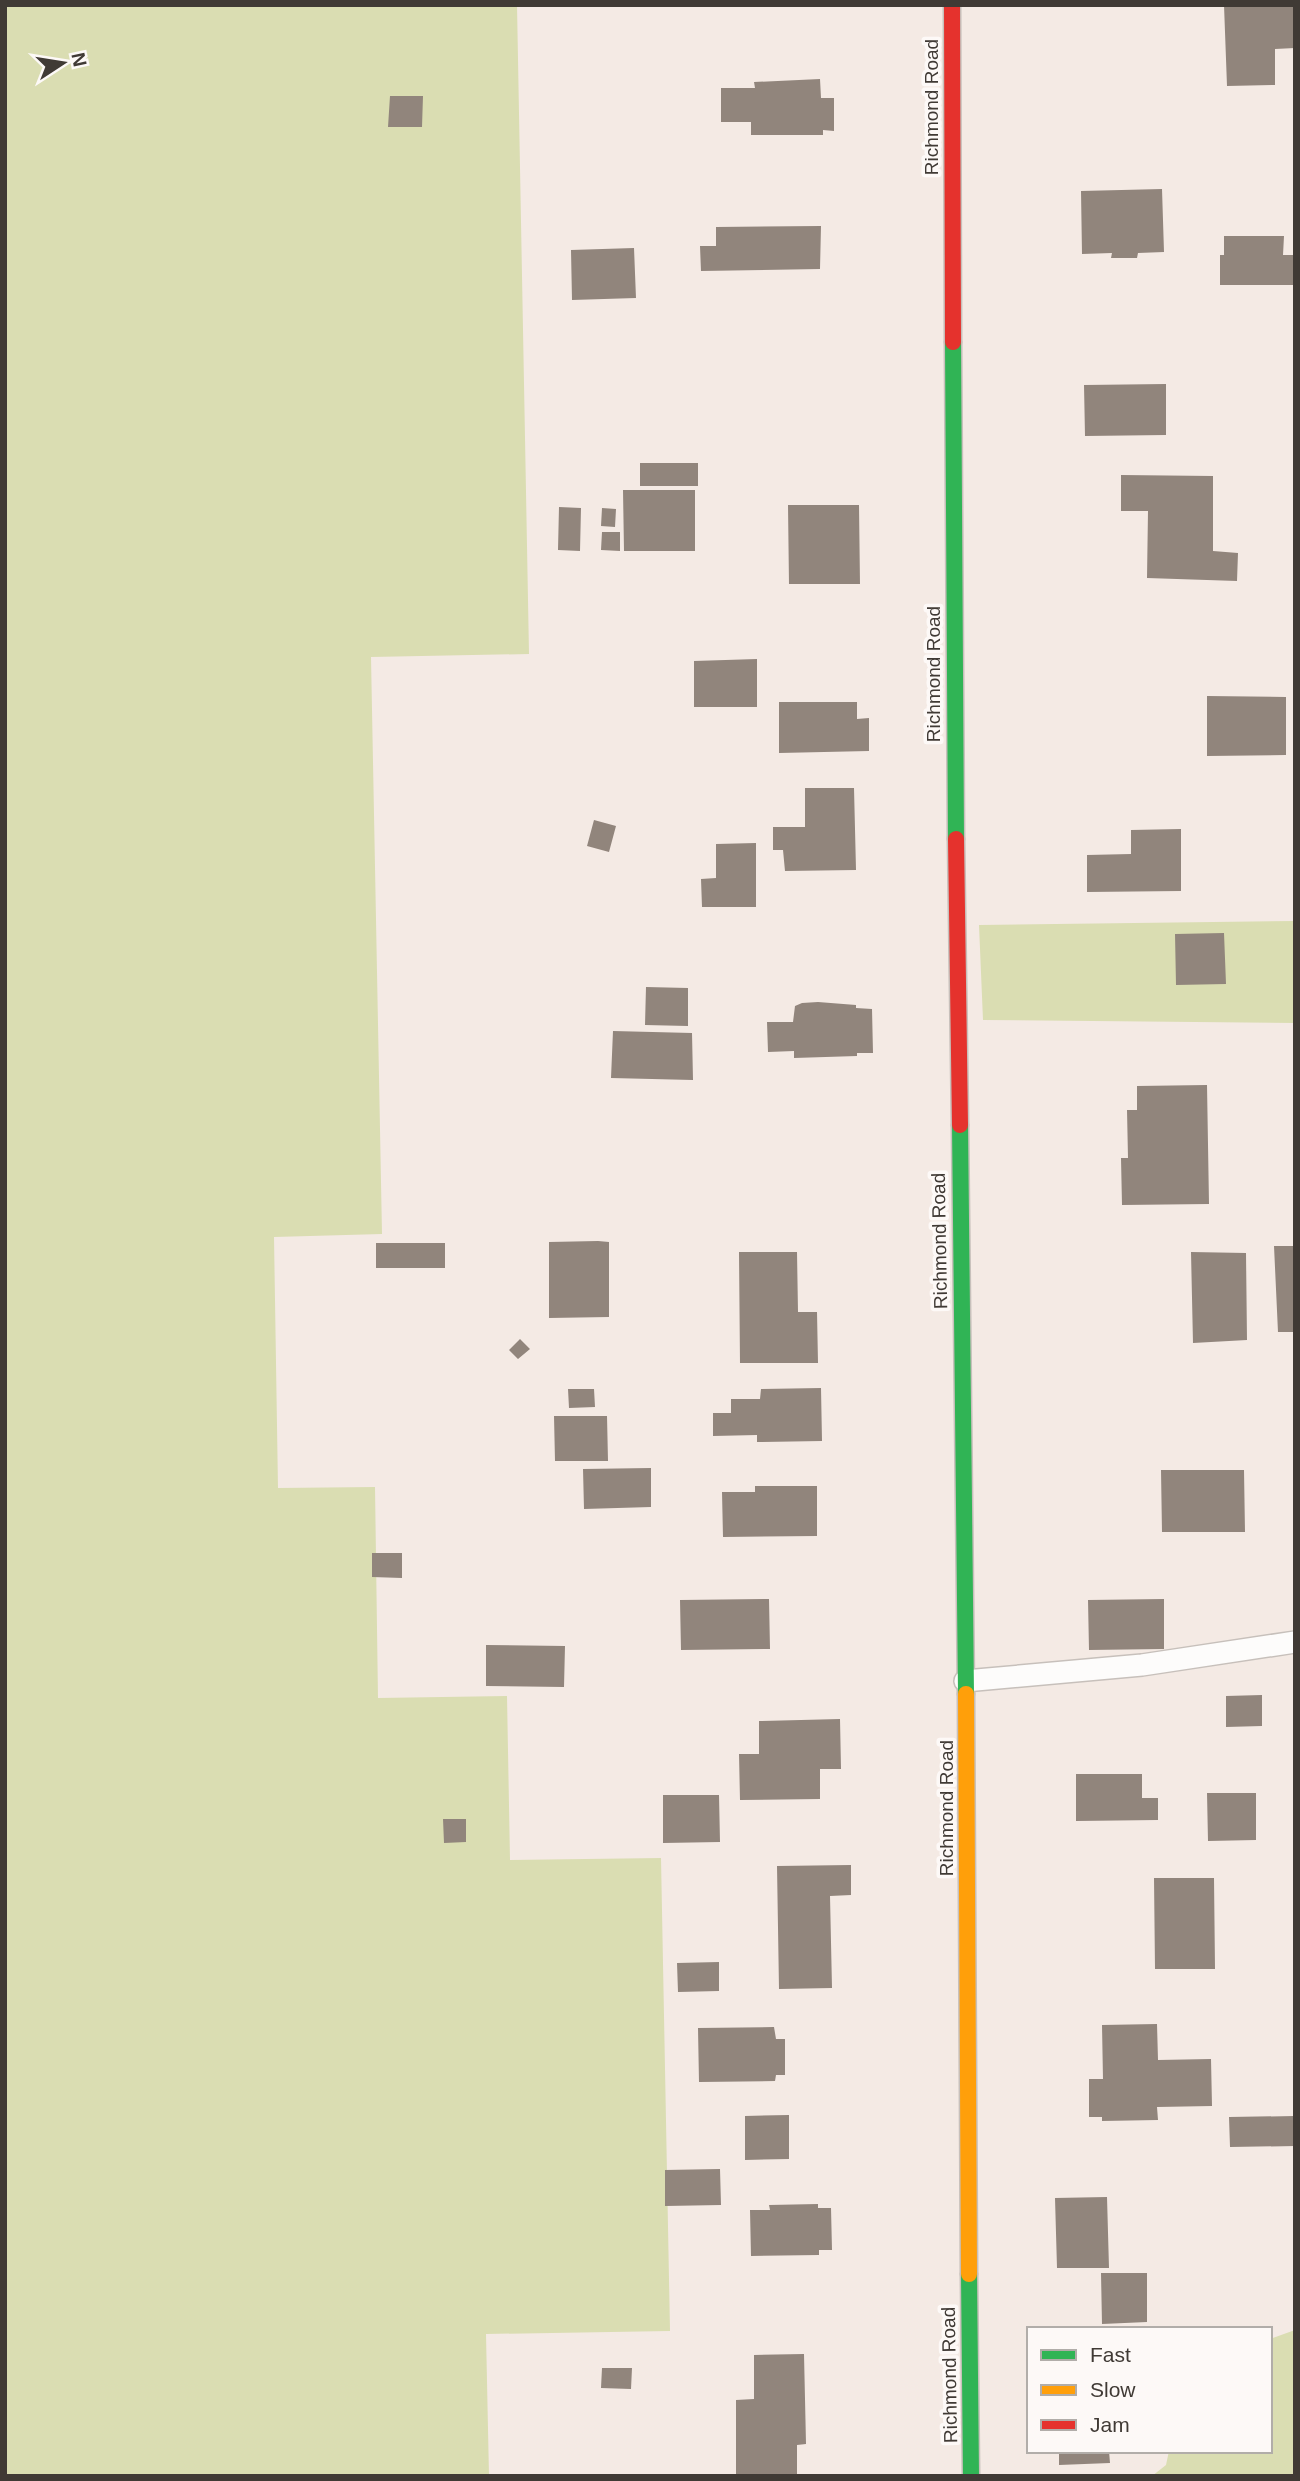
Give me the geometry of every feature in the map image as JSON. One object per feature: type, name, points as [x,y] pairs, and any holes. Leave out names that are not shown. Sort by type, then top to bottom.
[{"type":"street","name":"Richmond Road","points":[[951,5],[954,647],[971,2476]]},
{"type":"lane","points":[[965,1681],[1142,1665],[1295,1642]]},
{"type":"green space","points":[[5,5],[517,5],[529,654],[371,657],[382,1234],[274,1237],[278,1488],[375,1487],[378,1698],[507,1696],[510,1860],[661,1858],[670,2331],[486,2334],[489,2476],[5,2476]]},
{"type":"green space","points":[[1295,921],[1295,1023],[983,1020],[979,925]]},
{"type":"green space","points":[[1295,2330],[1295,2476],[1152,2476],[1166,2465],[1169,2453],[1272,2453],[1272,2338]]},
{"type":"building","points":[[1224,5],[1295,5],[1295,48],[1275,49],[1275,85],[1227,86]]},
{"type":"building","points":[[820,79],[821,98],[834,98],[834,131],[823,130],[823,135],[751,135],[751,122],[721,122],[721,88],[755,88],[754,82]]},
{"type":"building","points":[[390,96],[423,96],[422,127],[388,127]]},
{"type":"building","points":[[1162,189],[1164,252],[1138,253],[1137,258],[1111,258],[1112,253],[1082,254],[1081,191]]},
{"type":"building","points":[[821,226],[820,269],[701,271],[700,246],[716,246],[716,227]]},
{"type":"building","points":[[1224,236],[1284,236],[1283,255],[1295,255],[1295,285],[1220,285],[1220,255],[1224,255]]},
{"type":"building","points":[[634,248],[636,298],[572,300],[571,250]]},
{"type":"building","points":[[1166,384],[1166,435],[1085,436],[1084,385]]},
{"type":"building","points":[[640,463],[698,463],[698,486],[640,486]]},
{"type":"building","points":[[1121,475],[1213,476],[1213,551],[1238,553],[1237,581],[1147,578],[1148,511],[1121,511]]},
{"type":"building","points":[[623,490],[695,490],[695,551],[624,551]]},
{"type":"building","points":[[788,505],[859,505],[860,584],[789,584]]},
{"type":"building","points":[[559,507],[581,508],[580,551],[558,550]]},
{"type":"building","points":[[602,508],[616,509],[615,527],[601,526]]},
{"type":"building","points":[[602,532],[620,532],[620,551],[601,550]]},
{"type":"building","points":[[757,659],[757,707],[694,707],[694,661]]},
{"type":"building","points":[[1207,696],[1286,697],[1286,755],[1207,756]]},
{"type":"building","points":[[779,702],[857,702],[857,719],[869,718],[869,751],[779,753]]},
{"type":"building","points":[[805,788],[854,788],[856,870],[785,871],[783,850],[773,850],[773,827],[805,827]]},
{"type":"building","points":[[594,820],[616,826],[609,852],[587,846]]},
{"type":"building","points":[[1181,829],[1181,891],[1087,892],[1087,855],[1131,854],[1131,830]]},
{"type":"building","points":[[756,843],[756,907],[702,907],[701,879],[716,878],[716,844]]},
{"type":"building","points":[[1224,933],[1226,984],[1176,985],[1175,934]]},
{"type":"building","points":[[646,987],[688,988],[688,1026],[645,1025]]},
{"type":"building","points":[[818,1002],[872,1009],[873,1053],[794,1058],[794,1051],[768,1052],[767,1022],[793,1022],[795,1006]]},
{"type":"building","points":[[613,1031],[692,1033],[693,1080],[611,1078]]},
{"type":"building","points":[[1207,1085],[1209,1204],[1122,1205],[1121,1158],[1128,1158],[1127,1110],[1137,1110],[1137,1086]]},
{"type":"building","points":[[549,1242],[609,1242],[609,1317],[549,1318]]},
{"type":"building","points":[[376,1243],[445,1243],[445,1268],[376,1268]]},
{"type":"building","points":[[1274,1246],[1295,1246],[1295,1332],[1278,1332]]},
{"type":"building","points":[[739,1252],[797,1252],[798,1312],[817,1312],[818,1363],[740,1363]]},
{"type":"building","points":[[1191,1252],[1246,1253],[1247,1340],[1193,1343]]},
{"type":"building","points":[[520,1339],[530,1349],[518,1359],[509,1350]]},
{"type":"building","points":[[821,1388],[822,1441],[757,1442],[757,1435],[713,1436],[713,1413],[731,1413],[731,1399],[760,1399],[761,1389]]},
{"type":"building","points":[[568,1389],[594,1389],[595,1407],[569,1408]]},
{"type":"building","points":[[554,1416],[607,1416],[608,1461],[555,1461]]},
{"type":"building","points":[[651,1468],[651,1507],[584,1509],[583,1469]]},
{"type":"building","points":[[1161,1470],[1244,1470],[1245,1532],[1162,1532]]},
{"type":"building","points":[[755,1486],[817,1486],[817,1536],[723,1537],[722,1492],[755,1492]]},
{"type":"building","points":[[372,1553],[402,1553],[402,1578],[372,1577]]},
{"type":"building","points":[[769,1599],[770,1649],[681,1650],[680,1600]]},
{"type":"building","points":[[1164,1599],[1164,1649],[1089,1650],[1088,1600]]},
{"type":"building","points":[[486,1645],[565,1646],[564,1687],[486,1686]]},
{"type":"building","points":[[1262,1695],[1262,1726],[1226,1727],[1226,1696]]},
{"type":"building","points":[[840,1719],[841,1769],[820,1769],[820,1799],[740,1800],[739,1754],[759,1754],[759,1721]]},
{"type":"building","points":[[1076,1774],[1142,1774],[1142,1798],[1158,1798],[1158,1820],[1076,1821]]},
{"type":"building","points":[[1207,1793],[1256,1793],[1256,1840],[1208,1841]]},
{"type":"building","points":[[663,1795],[719,1795],[720,1842],[663,1843]]},
{"type":"building","points":[[443,1819],[466,1819],[466,1842],[444,1843]]},
{"type":"building","points":[[851,1865],[851,1895],[830,1896],[832,1988],[779,1989],[777,1866]]},
{"type":"building","points":[[1154,1878],[1214,1878],[1215,1969],[1155,1969]]},
{"type":"building","points":[[719,1962],[719,1991],[678,1992],[677,1963]]},
{"type":"building","points":[[1157,2024],[1158,2060],[1211,2059],[1212,2106],[1157,2107],[1158,2120],[1102,2121],[1102,2117],[1089,2117],[1089,2079],[1103,2079],[1102,2025]]},
{"type":"building","points":[[774,2027],[776,2039],[785,2039],[785,2075],[776,2075],[775,2081],[699,2082],[698,2028]]},
{"type":"building","points":[[789,2115],[789,2159],[745,2160],[745,2116]]},
{"type":"building","points":[[1295,2116],[1295,2146],[1230,2147],[1229,2117]]},
{"type":"building","points":[[720,2169],[721,2205],[665,2206],[665,2170]]},
{"type":"building","points":[[1107,2197],[1109,2268],[1057,2268],[1055,2198]]},
{"type":"building","points":[[818,2204],[818,2208],[831,2208],[832,2250],[819,2250],[819,2255],[751,2256],[750,2210],[770,2210],[769,2205]]},
{"type":"building","points":[[1101,2273],[1147,2273],[1147,2322],[1102,2324]]},
{"type":"building","points":[[804,2354],[806,2444],[797,2445],[797,2476],[736,2476],[736,2400],[754,2399],[754,2355]]},
{"type":"building","points":[[602,2368],[632,2368],[631,2389],[601,2388]]},
{"type":"building","points":[[1059,2453],[1109,2453],[1110,2463],[1059,2465]]},
{"type":"traffic: fast","points":[[953,342],[956,839]]},
{"type":"traffic: fast","points":[[960,1125],[966,1694]]},
{"type":"traffic: fast","points":[[969,2274],[971,2476]]},
{"type":"traffic: slow","points":[[966,1694],[969,2274]]},
{"type":"traffic: jam","points":[[952,5],[953,342]]},
{"type":"traffic: jam","points":[[956,839],[960,1125]]}]
